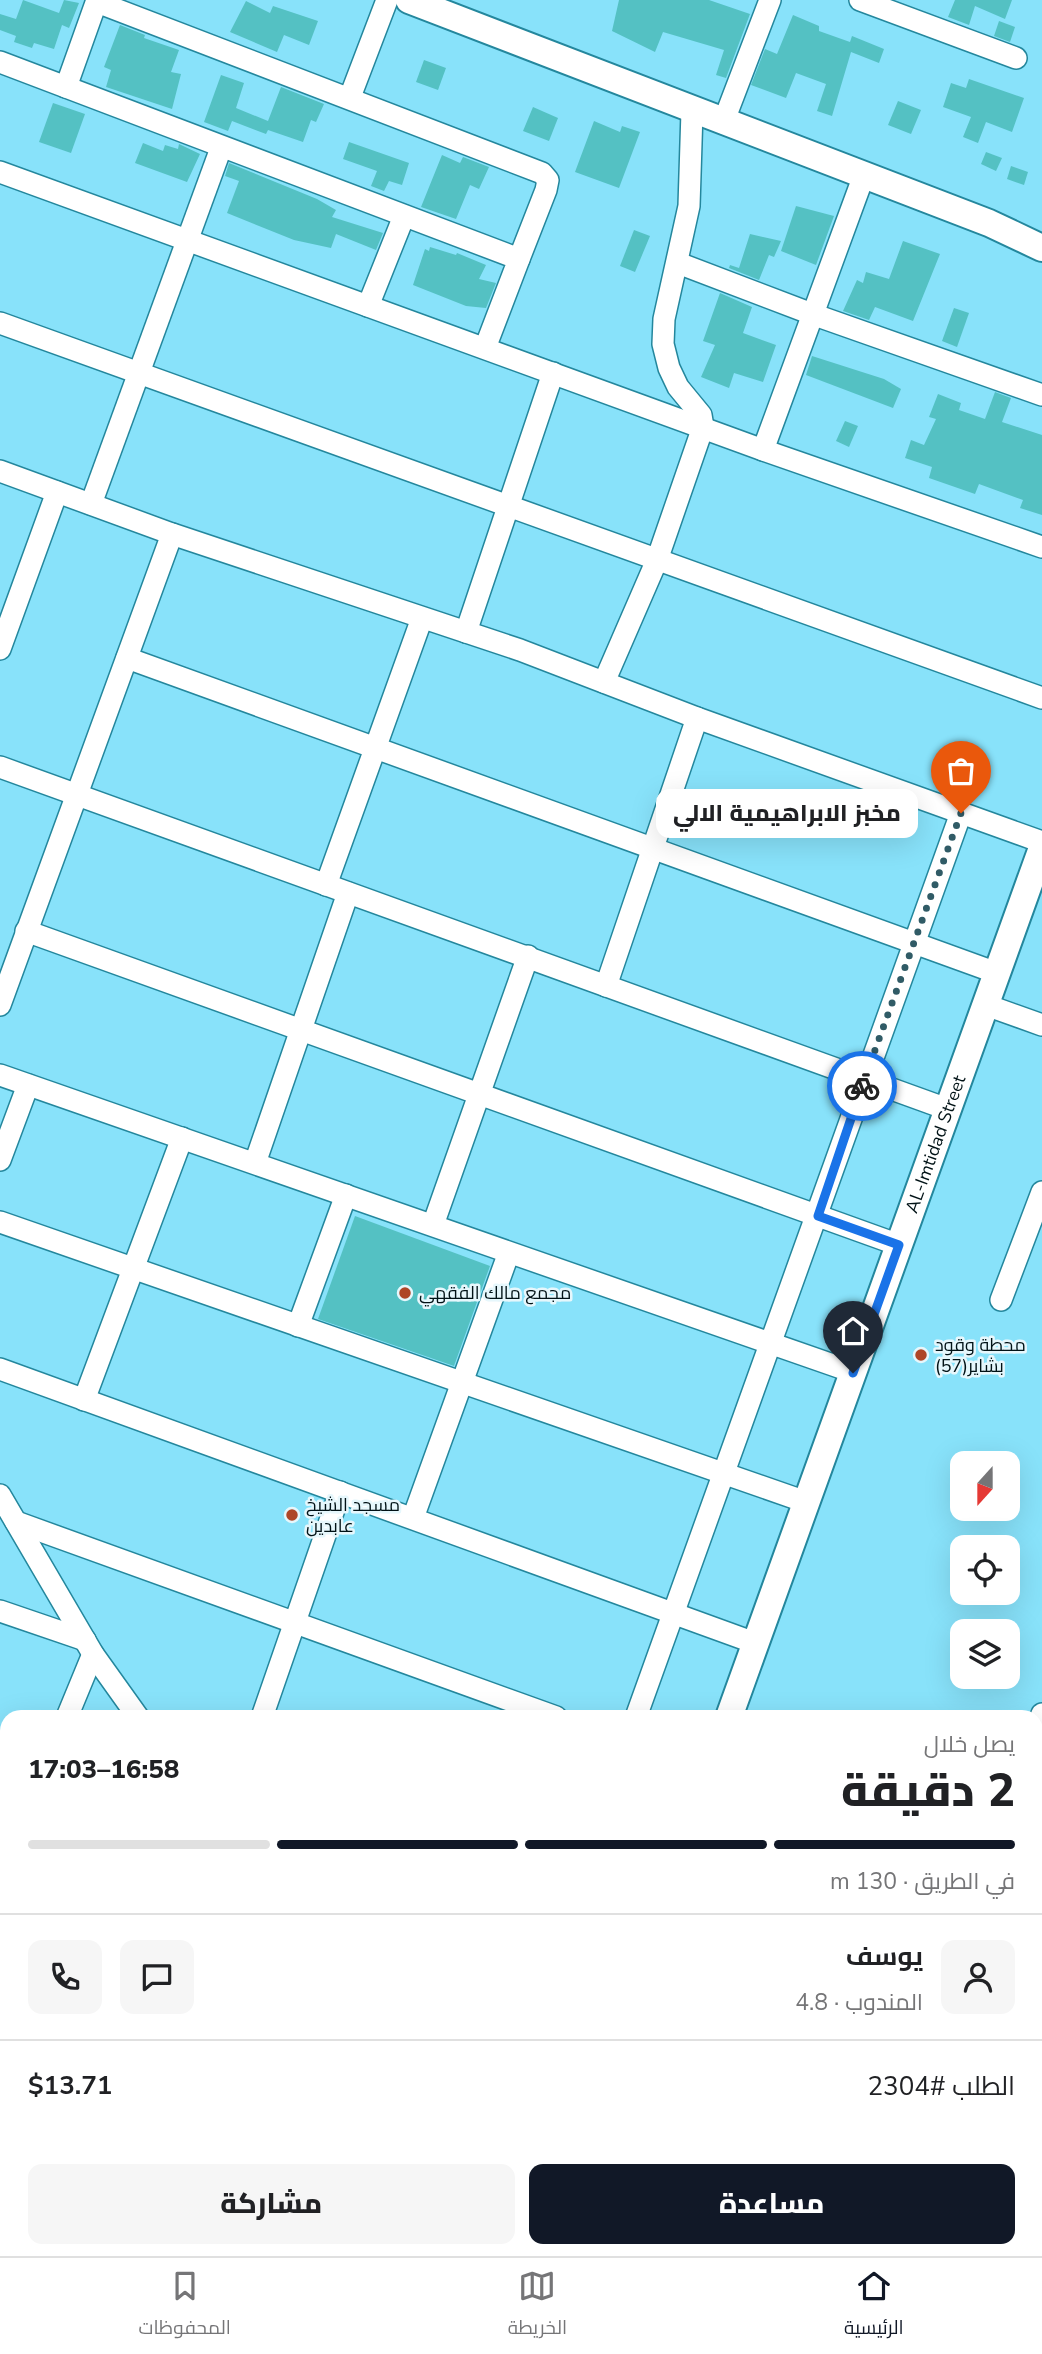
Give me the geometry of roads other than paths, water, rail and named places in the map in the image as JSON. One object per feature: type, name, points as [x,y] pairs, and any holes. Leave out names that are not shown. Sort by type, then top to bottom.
[{"type":"street","points":[[350,97],[387,0]]},
{"type":"street","points":[[409,0],[723,123],[989,223],[1042,248]]},
{"type":"street","points":[[723,123],[770,0]]},
{"type":"street","points":[[860,0],[1016,58]]},
{"type":"street","points":[[66,87],[97,1],[541,173],[548,180],[485,348]]},
{"type":"street","points":[[0,62],[221,148],[519,258]]},
{"type":"street","points":[[604,682],[657,560],[703,427],[701,415],[678,387],[669,368],[663,344],[664,319],[688,206],[692,111]]},
{"type":"street","points":[[91,504],[221,148]]},
{"type":"street","points":[[0,172],[764,450],[1042,547]]},
{"type":"street","points":[[764,450],[864,176]]},
{"type":"street","points":[[368,306],[404,216]]},
{"type":"street","points":[[678,263],[812,314],[1042,395]]},
{"type":"street","points":[[0,323],[1042,698]]},
{"type":"street","points":[[466,632],[553,373]]},
{"type":"street","points":[[0,471],[172,534],[466,632],[1042,842]]},
{"type":"street","points":[[0,649],[8,600],[57,492]]},
{"type":"street","points":[[0,1005],[172,534]]},
{"type":"street","points":[[326,885],[422,618]]},
{"type":"street","points":[[127,658],[651,850],[997,973]]},
{"type":"street","points":[[606,985],[697,718]]},
{"type":"street","points":[[0,767],[528,956],[947,1110]]},
{"type":"street","points":[[638,1710],[672,1611],[818,1216],[912,943],[961,813]]},
{"type":"street","name":"AL-Imtidad Street","points":[[731,1710],[1042,848]]},
{"type":"street","points":[[255,1163],[348,893]]},
{"type":"street","points":[[26,931],[899,1245]]},
{"type":"street","points":[[433,1225],[528,956]]},
{"type":"street","points":[[986,1004],[1042,1025]]},
{"type":"street","points":[[0,1075],[853,1373]]},
{"type":"street","points":[[0,1160],[28,1085]]},
{"type":"street","points":[[84,1399],[182,1138]]},
{"type":"street","points":[[1002,1300],[1042,1192]]},
{"type":"street","points":[[298,1326],[346,1195]]},
{"type":"street","points":[[0,1222],[461,1385],[806,1502]]},
{"type":"street","points":[[413,1518],[509,1255]]},
{"type":"street","points":[[0,1369],[755,1643]]},
{"type":"street","points":[[264,1710],[340,1492]]},
{"type":"street","points":[[0,1495],[89,1647],[133,1710]]},
{"type":"street","points":[[16,1522],[537,1710]]},
{"type":"street","points":[[0,1611],[89,1647]]},
{"type":"street","points":[[69,1710],[89,1647]]},
{"type":"place","name":"مخبز الابراهيمية الالي","points":[[961,813]]},
{"type":"place","name":"مجمع مالك الفقهي","points":[[405,1293]]},
{"type":"place","name":"محطة وقود بشاير(57)","points":[[921,1355]]},
{"type":"place","name":"مسجد الشيخ عابدين","points":[[292,1515]]}]
